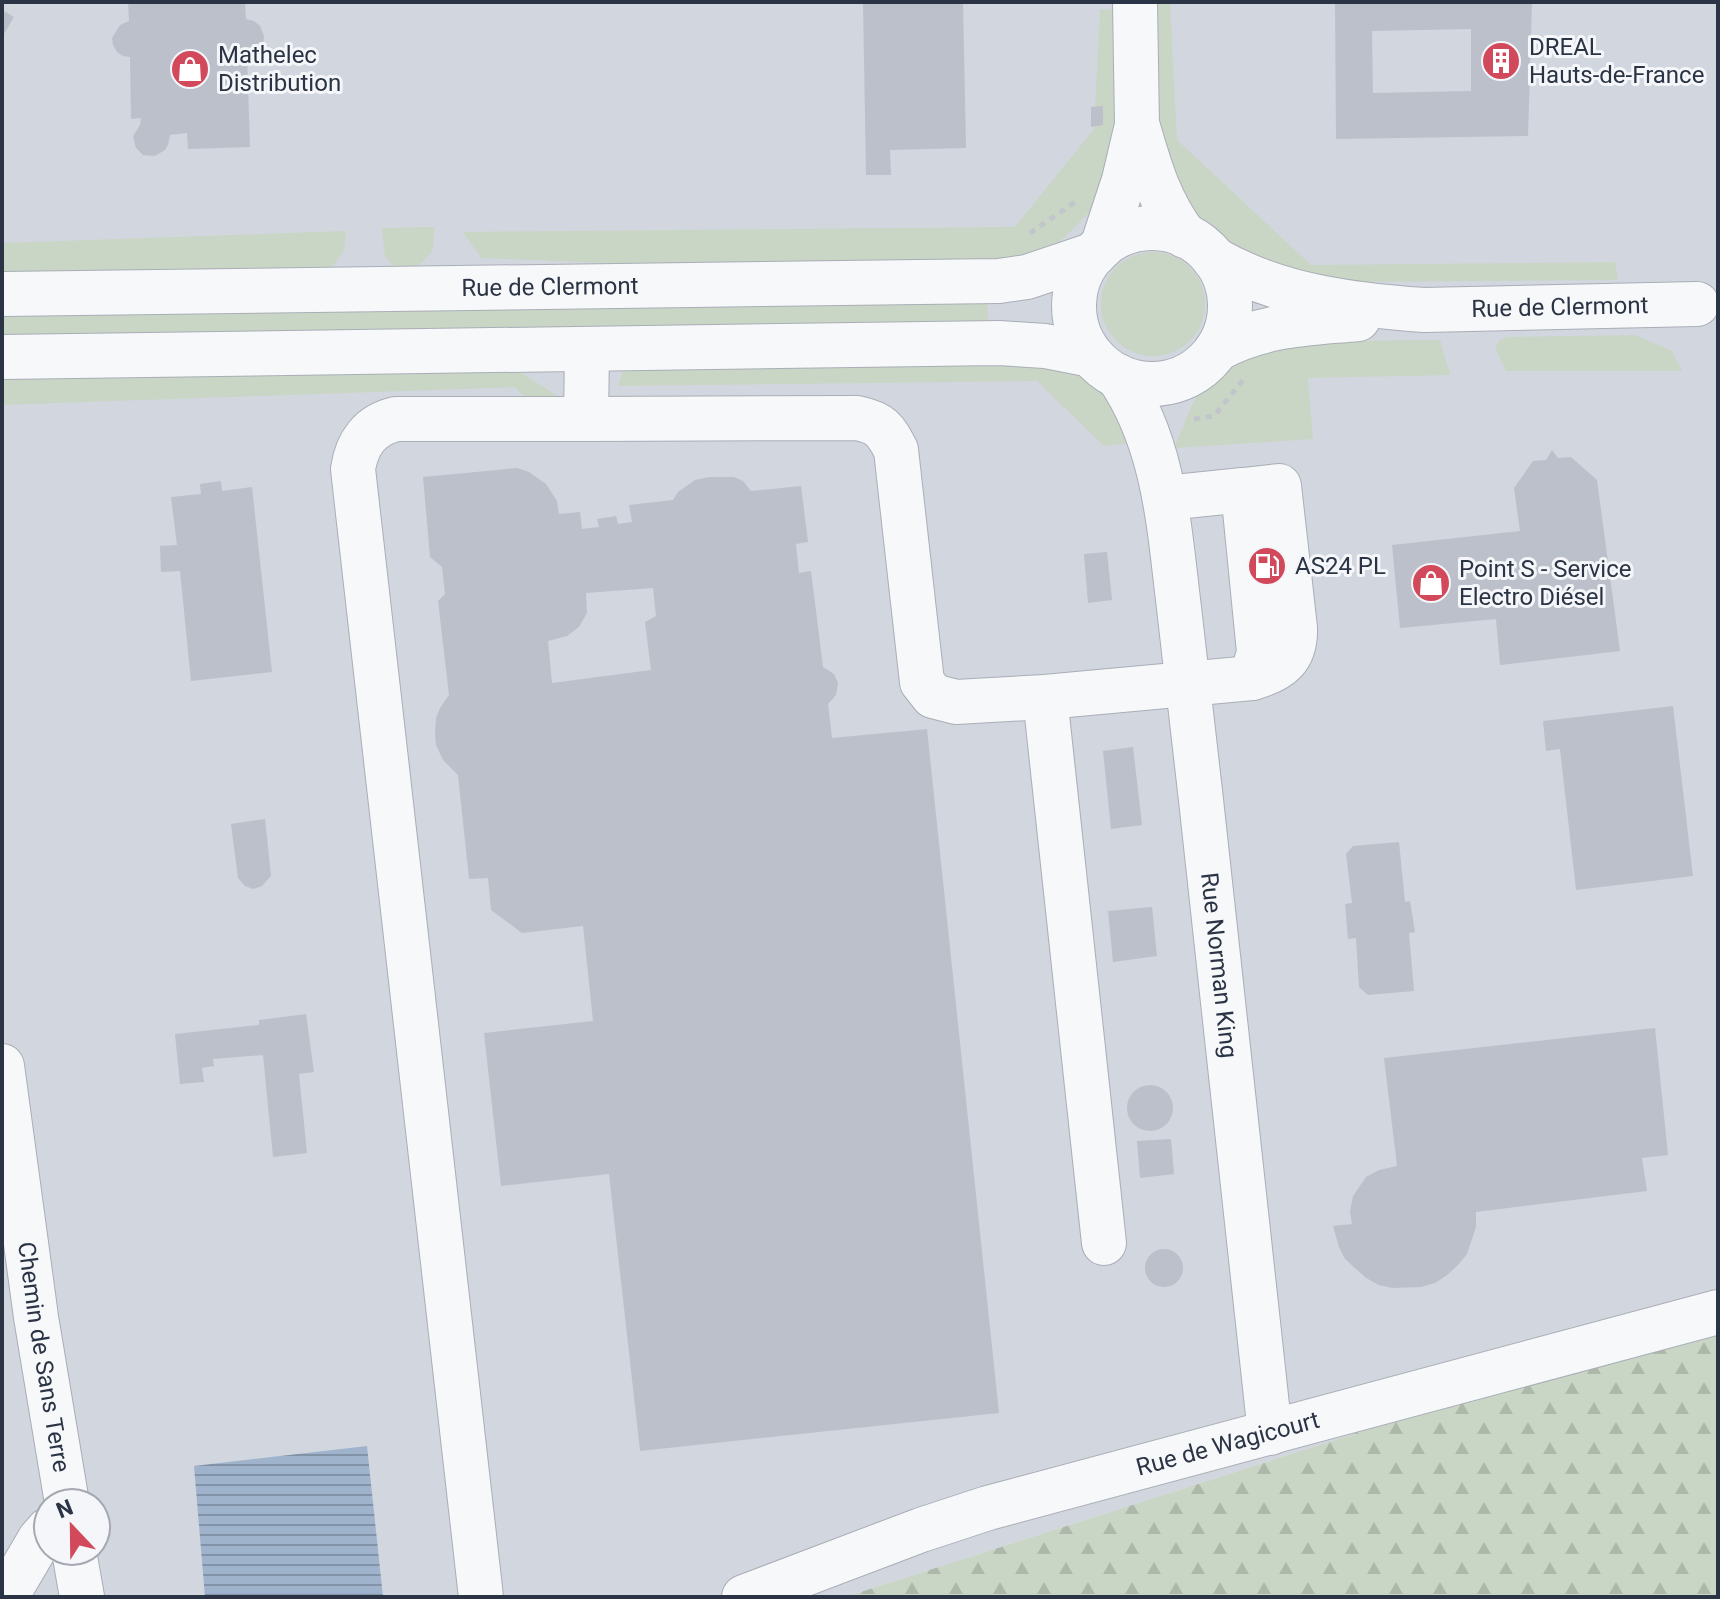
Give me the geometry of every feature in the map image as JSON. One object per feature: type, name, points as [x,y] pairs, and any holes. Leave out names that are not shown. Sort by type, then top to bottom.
[{"type":"street","points":[[1104,365],[1085,346],[1077,326],[1074,304],[1082,272],[1098,250],[1124,180],[1137,125],[1135,2]]},
{"type":"street","points":[[2,357],[999,343],[1045,346],[1104,365],[1139,382],[1172,381],[1205,360],[1222,340],[1229,319],[1229,298],[1224,277],[1169,213],[1158,192],[1137,125]]},
{"type":"street","points":[[1098,250],[1121,235],[1142,229],[1164,229],[1199,247]]},
{"type":"street","name":"Rue de Clermont","points":[[1199,247],[1245,275],[1301,293],[1353,303],[1424,310]]},
{"type":"street","name":"Rue de Clermont","points":[[2,294],[999,281],[1027,277],[1098,250]]},
{"type":"street","name":"Rue de Clermont","points":[[1205,360],[1252,333],[1272,328],[1424,310],[1697,304]]},
{"type":"street","points":[[586,419],[587,350]]},
{"type":"street","name":"Rue Norman King","points":[[1166,498],[1173,422],[1180,396],[1205,360]]},
{"type":"street","name":"Rue Norman King","points":[[1104,365],[1131,397],[1148,432],[1166,498],[1270,1433]]},
{"type":"street","points":[[481,1597],[353,469],[360,444],[385,422],[396,419],[857,418],[873,421],[885,430],[896,450],[922,682],[933,696],[956,702],[1252,678],[1259,652],[1259,638],[1243,490],[1166,498]]},
{"type":"street","points":[[1045,697],[1104,1243]]},
{"type":"street","name":"Chemin de Sans Terre","points":[[2,1066],[36,1317],[64,1487]]},
{"type":"street","name":"Rue de Wagicourt","points":[[744,1597],[953,1519],[1718,1312]]},
{"type":"street","points":[[6,1597],[32,1553]]},
{"type":"street","points":[[77,1567],[82,1597]]},
{"type":"shaded area","points":[[2,2],[1718,2],[1718,1331],[1488,1391],[845,1597],[2,1597]]},
{"type":"green space","points":[[1158,2],[1170,2],[1177,140],[1311,265],[1615,262],[1618,280],[1338,282],[1221,247],[1187,214],[1160,148]]},
{"type":"green space","points":[[1100,9],[1116,10],[1113,166],[1096,205],[1041,257],[821,272],[481,258],[463,232],[1015,227],[1094,129]]},
{"type":"green space","points":[[435,227],[432,252],[421,263],[409,270],[398,269],[385,257],[382,228]]},
{"type":"green space","points":[[346,231],[344,251],[326,275],[2,279],[2,243]]},
{"type":"green space","points":[[1153,252],[1173,256],[1190,267],[1201,284],[1205,304],[1201,324],[1190,341],[1173,352],[1153,356],[1133,352],[1116,341],[1105,324],[1101,304],[1105,284],[1116,267],[1133,256]]},
{"type":"green space","points":[[987,292],[988,328],[2,344],[2,309]]},
{"type":"green space","points":[[1635,335],[1672,351],[1682,371],[1506,371],[1495,347],[1507,337]]},
{"type":"green space","points":[[1440,340],[1450,375],[1308,378],[1313,439],[1174,448],[1207,378],[1228,360],[1321,341]]},
{"type":"green space","points":[[1002,358],[1095,372],[1139,442],[1104,446],[1037,381],[618,386],[626,364]]},
{"type":"green space","points":[[507,364],[569,403],[529,402],[515,387],[2,405],[2,379]]},
{"type":"green space","points":[[1718,1331],[1718,1597],[845,1597],[1488,1391]]},
{"type":"water","points":[[367,1446],[383,1597],[205,1597],[194,1466]]},
{"type":"building","points":[[128,2],[245,2],[246,19],[260,26],[264,36],[258,51],[247,54],[250,147],[188,149],[187,133],[170,135],[165,150],[155,156],[143,155],[136,148],[133,136],[141,118],[131,119],[130,57],[117,52],[112,38],[120,25],[129,21]]},
{"type":"building","points":[[863,2],[963,2],[966,148],[890,150],[891,175],[866,175]]},
{"type":"building","name":"DREAL Hauts-de-France","points":[[1335,2],[1532,2],[1528,136],[1336,139]],"holes":[[[1471,29],[1471,91],[1373,93],[1372,31]]]},
{"type":"building","points":[[2,10],[14,17],[2,37]]},
{"type":"building","points":[[1103,106],[1103,125],[1091,127],[1091,107]]},
{"type":"building","points":[[1552,450],[1558,458],[1571,457],[1597,480],[1620,651],[1500,665],[1496,619],[1400,628],[1392,545],[1520,531],[1514,488],[1533,461],[1546,460]]},
{"type":"building","points":[[517,468],[546,484],[557,501],[559,514],[580,512],[582,529],[599,527],[597,519],[616,516],[618,524],[632,522],[629,505],[673,500],[678,492],[695,480],[709,477],[734,477],[743,481],[751,491],[801,486],[808,542],[796,544],[799,573],[811,571],[823,667],[834,674],[838,683],[836,695],[828,704],[832,738],[927,729],[999,1413],[640,1451],[609,1174],[501,1186],[484,1033],[593,1021],[583,926],[522,933],[491,910],[488,878],[469,879],[458,775],[443,760],[436,745],[436,718],[449,695],[438,601],[445,594],[442,567],[430,557],[423,477]],"holes":[[[653,588],[656,616],[645,622],[651,670],[552,683],[548,641],[567,636],[579,627],[587,613],[586,593]]]},
{"type":"building","points":[[221,481],[222,491],[252,487],[272,672],[191,681],[180,571],[161,572],[160,546],[177,545],[171,497],[201,494],[200,484]]},
{"type":"building","points":[[1107,552],[1112,600],[1088,603],[1084,554]]},
{"type":"building","points":[[1673,706],[1693,876],[1576,890],[1560,749],[1546,751],[1543,721]]},
{"type":"building","points":[[1133,747],[1142,825],[1111,829],[1103,751]]},
{"type":"building","points":[[265,819],[271,876],[262,886],[253,889],[238,878],[231,824]]},
{"type":"building","points":[[1399,842],[1405,902],[1410,901],[1415,932],[1409,933],[1414,991],[1368,995],[1359,987],[1356,938],[1348,939],[1345,904],[1352,903],[1346,854],[1353,846]]},
{"type":"building","points":[[1152,907],[1157,956],[1113,962],[1108,911]]},
{"type":"building","points":[[306,1014],[314,1072],[299,1074],[307,1153],[273,1157],[263,1055],[213,1059],[214,1066],[202,1068],[204,1082],[180,1084],[175,1034],[259,1025],[259,1020]]},
{"type":"building","points":[[1655,1028],[1668,1155],[1642,1158],[1647,1191],[1476,1212],[1476,1227],[1467,1254],[1447,1275],[1421,1287],[1379,1285],[1345,1259],[1333,1226],[1352,1224],[1350,1211],[1353,1196],[1366,1177],[1397,1166],[1384,1058]]},
{"type":"building","points":[[1150,1085],[1166,1092],[1173,1108],[1166,1124],[1150,1131],[1134,1124],[1127,1108],[1134,1092]]},
{"type":"building","points":[[1171,1139],[1174,1174],[1140,1178],[1137,1141]]},
{"type":"building","points":[[1164,1249],[1178,1254],[1183,1268],[1178,1282],[1164,1287],[1150,1282],[1145,1268],[1150,1254]]},
{"type":"place","name":"DREAL Hauts-de-France","points":[[1501,61]]},
{"type":"place","name":"Mathelec Distribution","points":[[190,69]]},
{"type":"place","name":"AS24 PL","points":[[1267,566]]},
{"type":"place","name":"Point S - Service Electro Diésel","points":[[1431,583]]}]
